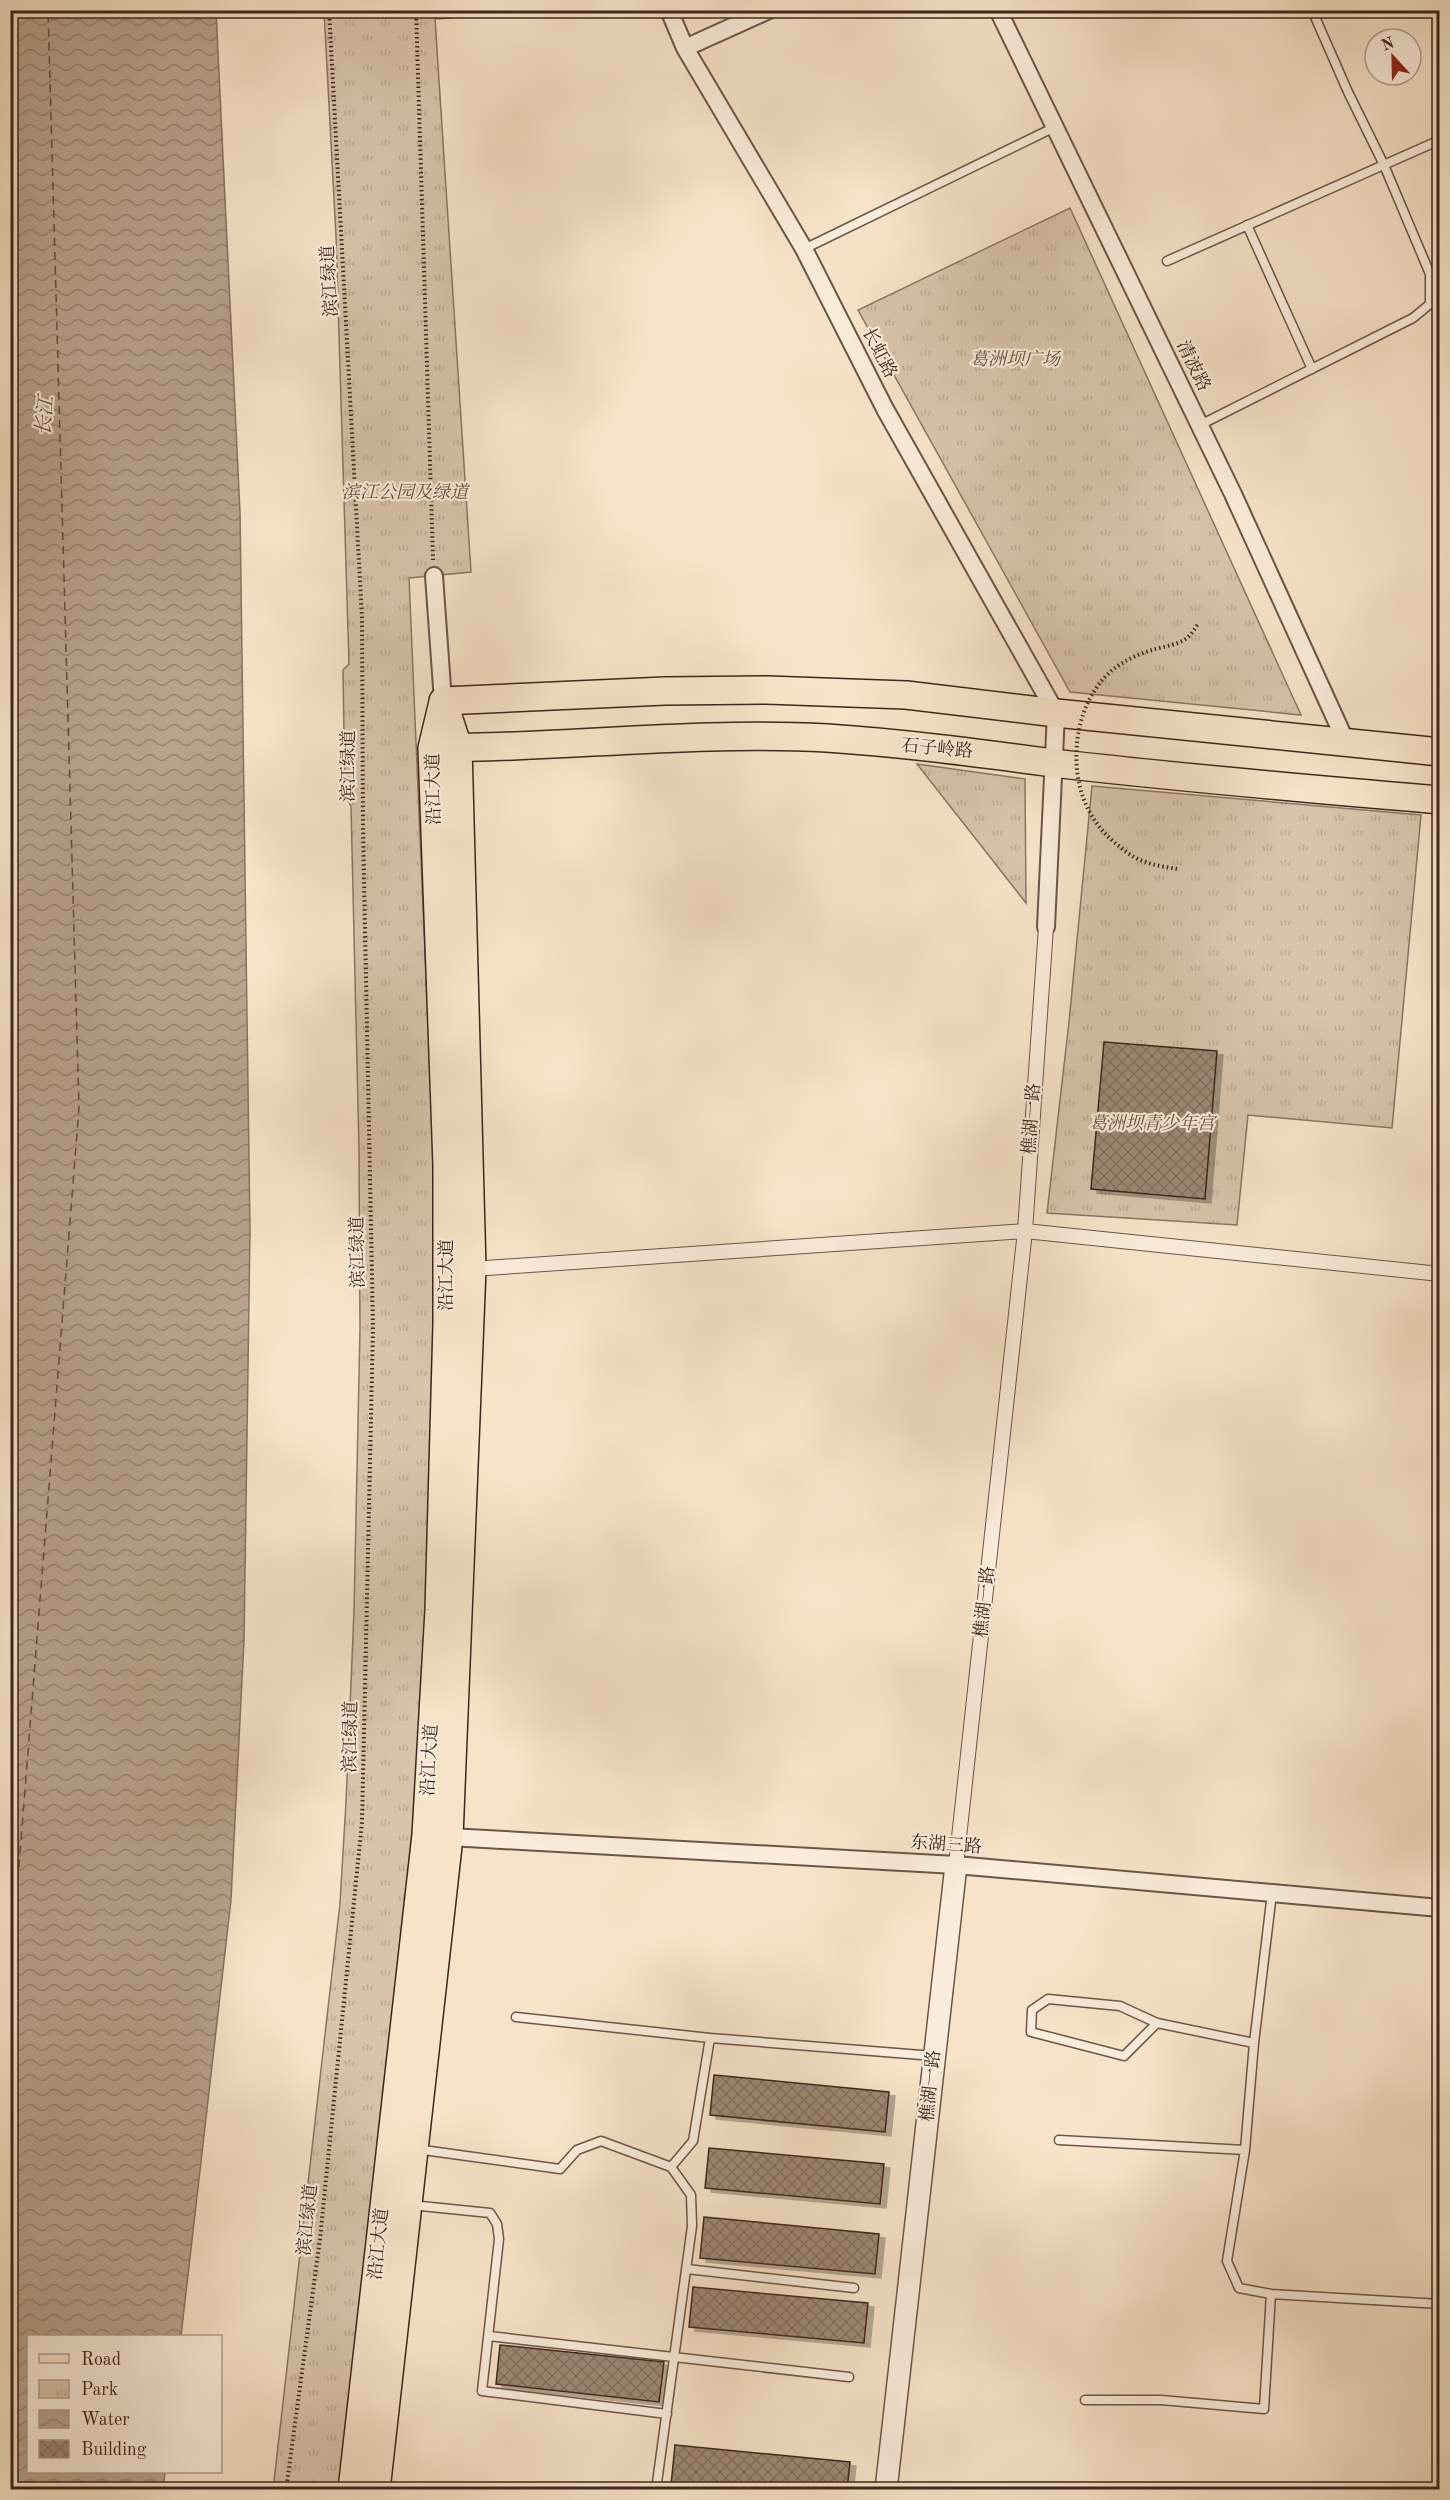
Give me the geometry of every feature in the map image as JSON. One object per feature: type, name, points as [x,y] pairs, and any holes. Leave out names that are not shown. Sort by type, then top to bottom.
[{"type":"main road","points":[[443,701],[665,691],[767,690],[906,694],[1056,713],[1440,752]]},
{"type":"main road","name":"沿江大道","points":[[376,2490],[412,2149],[449,1837],[472,1269],[443,701]]},
{"type":"main road","name":"石子岭路","points":[[445,748],[686,737],[827,738],[987,753],[1053,763],[1268,785],[1440,800]]},
{"type":"main road","name":"沿江大道","points":[[352,2490],[426,1834],[439,1610],[447,1324],[445,748]]},
{"type":"street","name":"长虹路","points":[[669,10],[685,48],[804,249],[885,409],[1056,713]]},
{"type":"street","points":[[685,48],[769,10]]},
{"type":"street","name":"清波路","points":[[998,10],[1200,425],[1346,742]]},
{"type":"street","points":[[434,576],[443,701]]},
{"type":"street","name":"樵湖一路","points":[[886,2490],[1024,1231],[1046,927],[1056,713]]},
{"type":"street","points":[[472,1269],[1024,1231],[1440,1274]]},
{"type":"street","name":"东湖三路","points":[[449,1837],[956,1864],[1440,1908]]},
{"type":"lane","points":[[1200,425],[1413,318],[1430,304],[1430,274],[1384,165],[1348,92],[1312,10]]},
{"type":"lane","points":[[804,249],[1055,127]]},
{"type":"lane","points":[[1167,261],[1440,140]]},
{"type":"lane","points":[[1247,225],[1312,369]]},
{"type":"lane","points":[[1272,1893],[1254,2043],[1245,2150],[1227,2261],[1239,2288],[1271,2294],[1440,2304]]},
{"type":"lane","points":[[1157,2023],[1124,2056],[1031,2032],[1032,2010],[1047,1999],[1120,2006],[1157,2023],[1254,2043]]},
{"type":"lane","points":[[516,2017],[710,2038],[935,2056]]},
{"type":"lane","points":[[671,2167],[693,2141],[710,2038]]},
{"type":"lane","points":[[1059,2139],[1245,2150]]},
{"type":"lane","points":[[412,2149],[560,2169],[577,2150],[601,2141],[671,2167],[690,2195],[693,2226],[656,2490]]},
{"type":"lane","points":[[407,2204],[490,2213],[497,2224],[499,2239],[482,2391],[667,2414]]},
{"type":"lane","points":[[687,2269],[854,2288]]},
{"type":"lane","points":[[1085,2400],[1161,2400],[1264,2409],[1271,2294]]},
{"type":"lane","points":[[489,2336],[849,2377]]},
{"type":"path","name":"滨江绿道","points":[[286,2490],[320,2239],[362,1822],[373,1327],[363,830],[362,618],[329,10]]},
{"type":"path","points":[[416,10],[434,576]]},
{"type":"path","points":[[1177,869],[1144,862],[1126,852],[1105,835],[1095,822],[1085,806],[1077,779],[1078,740],[1080,722],[1096,687],[1114,669],[1140,654],[1189,637],[1198,624]]},
{"type":"green space","name":"滨江公园及绿道","points":[[324,11],[450,11],[451,18],[435,19],[471,572],[409,578],[437,1234],[427,1635],[398,2025],[341,2489],[273,2490],[340,1903],[354,1611],[360,1329],[359,1149],[351,806],[345,796],[343,670],[349,664],[336,236]]},
{"type":"green space","name":"葛洲坝广场","points":[[1070,208],[1301,715],[1070,692],[858,310]]},
{"type":"green space","points":[[917,764],[1025,779],[1026,903]]},
{"type":"green space","points":[[1092,786],[1421,815],[1392,1128],[1248,1115],[1237,1225],[1047,1213],[1069,1022]]},
{"type":"water","name":"长江","points":[[11,10],[216,11],[240,512],[250,1231],[244,1640],[231,1900],[181,2335],[27,2335],[27,2473],[165,2473],[163,2489],[11,2489]]},
{"type":"building","name":"葛洲坝青少年宫","points":[[1104,1042],[1217,1051],[1205,1199],[1091,1189]]},
{"type":"building","points":[[714,2075],[889,2092],[885,2132],[710,2115]]},
{"type":"building","points":[[709,2148],[884,2164],[880,2204],[705,2188]]},
{"type":"building","points":[[704,2217],[879,2234],[875,2274],[700,2258]]},
{"type":"building","points":[[693,2287],[868,2303],[864,2343],[689,2327]]},
{"type":"building","points":[[500,2345],[664,2362],[659,2402],[496,2384]]},
{"type":"building","points":[[675,2445],[850,2462],[847,2490],[717,2490],[671,2485]]},
{"type":"ferry route","points":[[10,1979],[79,1108],[48,10]]}]
